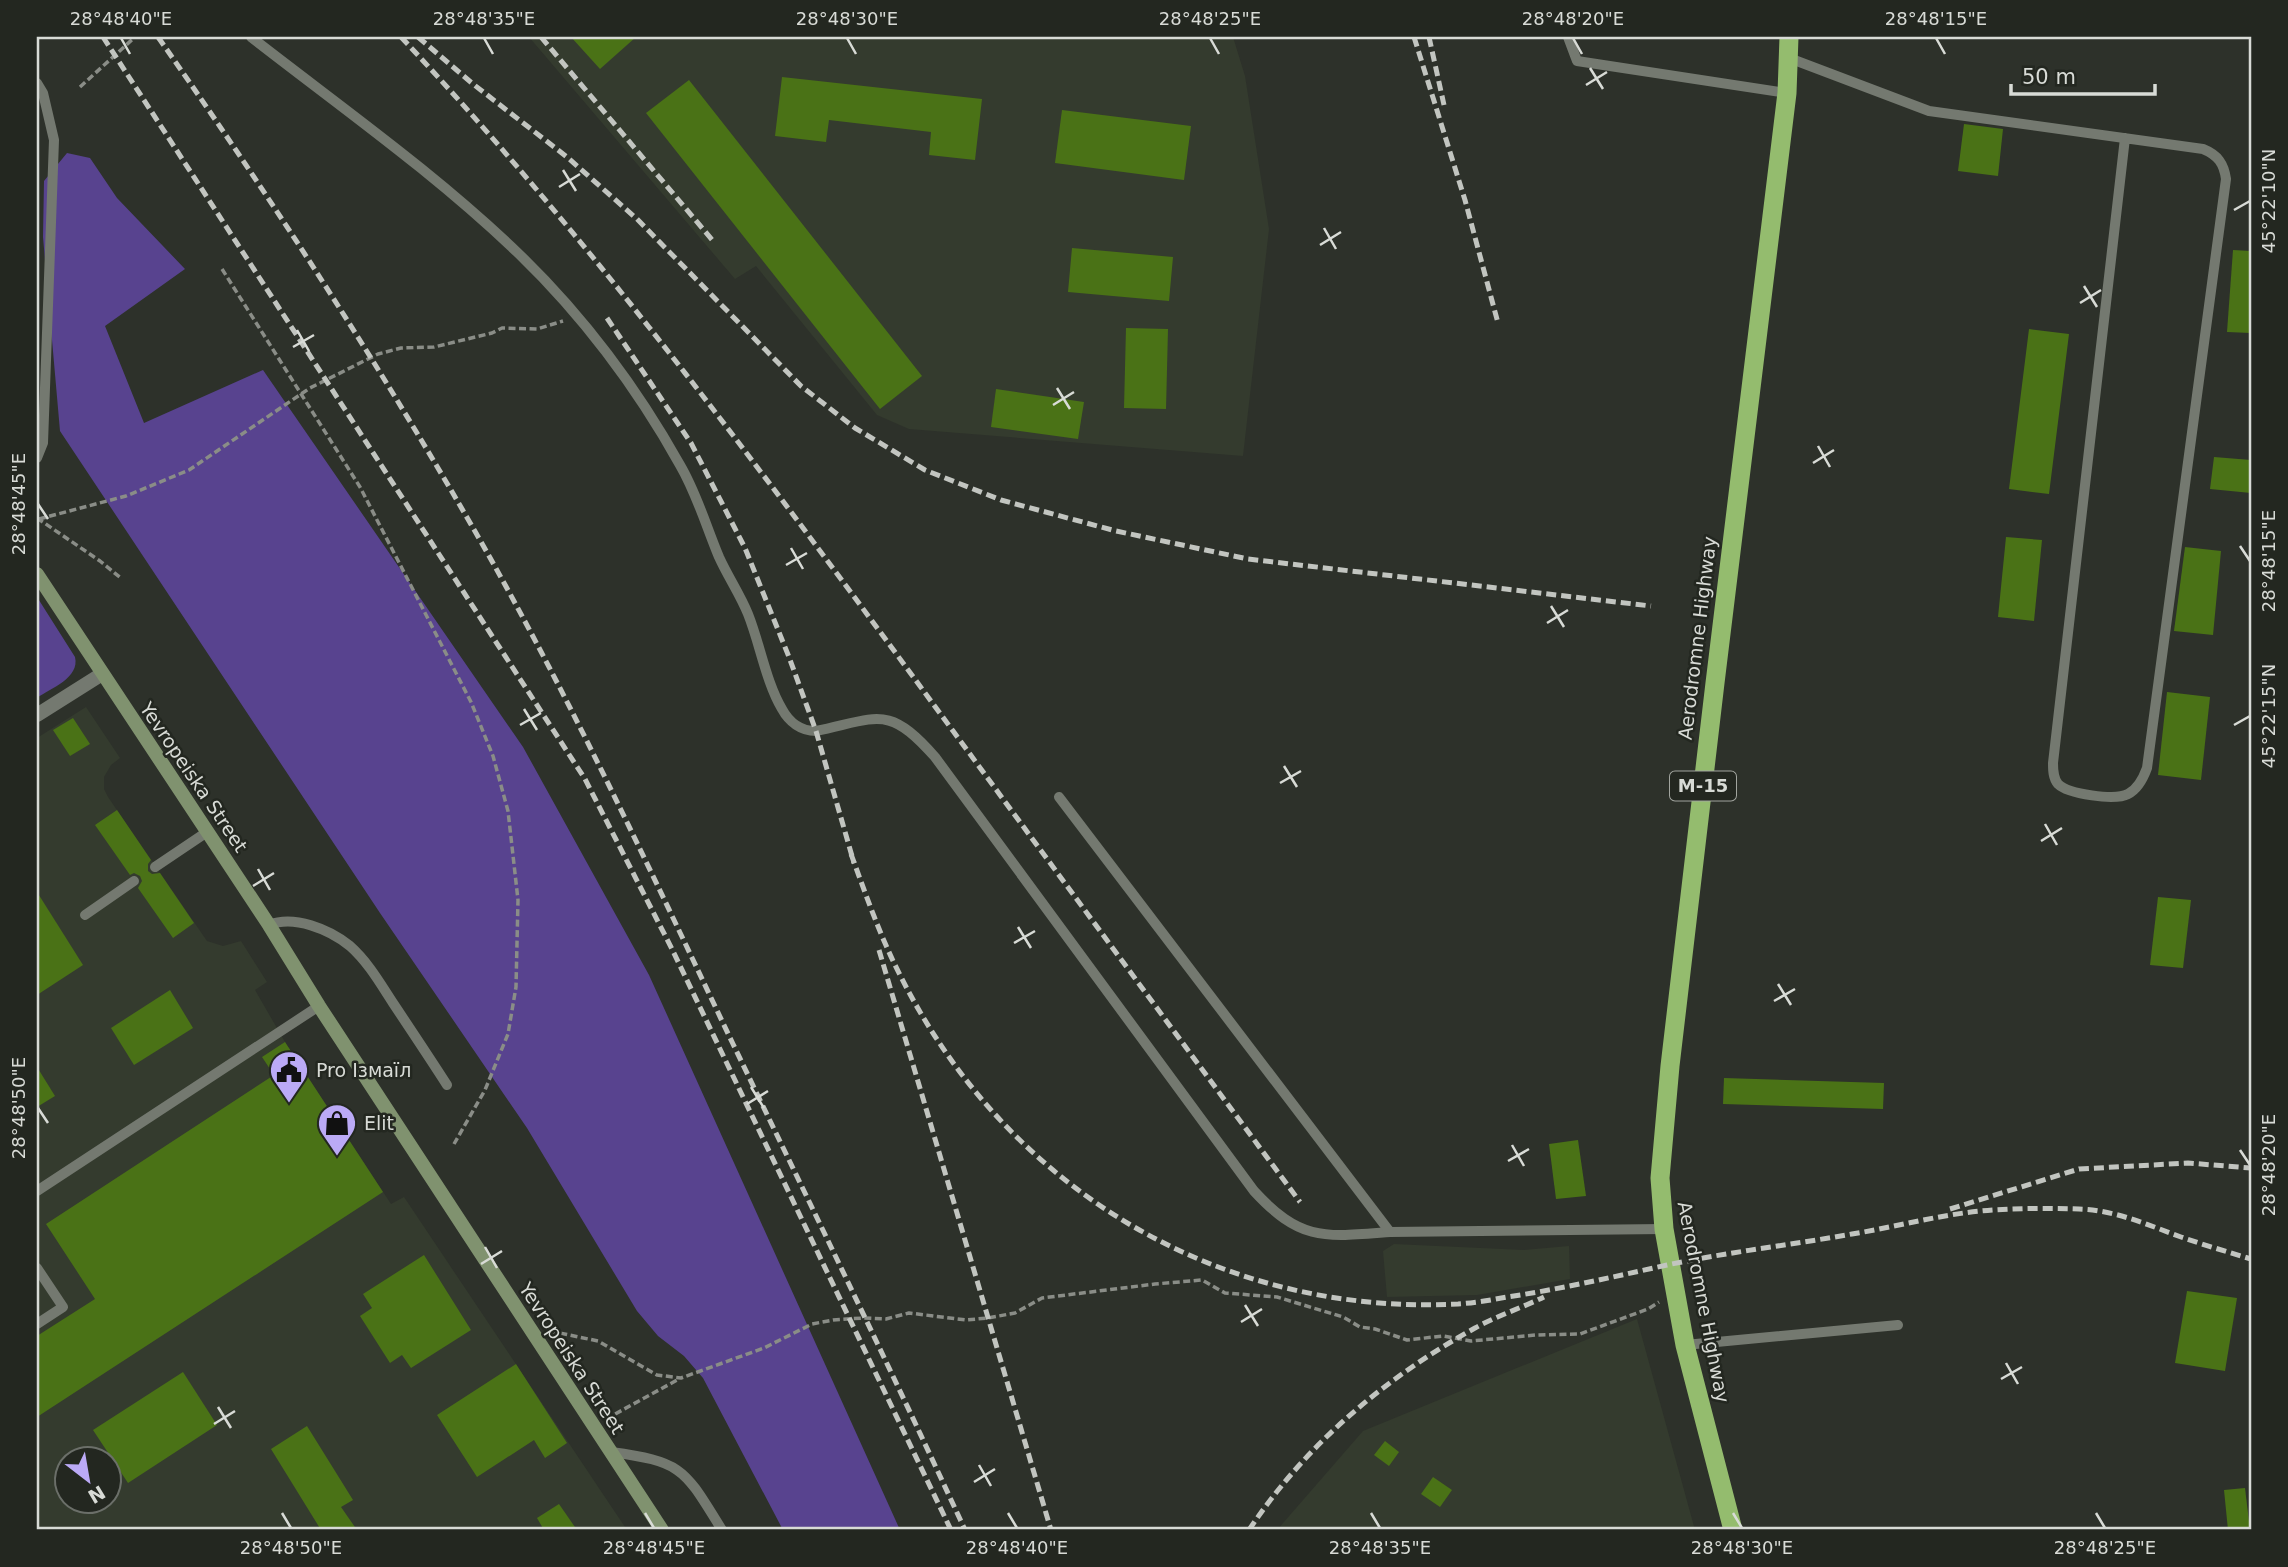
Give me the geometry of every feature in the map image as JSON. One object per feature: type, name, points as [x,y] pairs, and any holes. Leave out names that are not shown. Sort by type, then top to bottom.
[{"type":"highway","name":"Aerodromne Highway","points":[[1733,1530],[1685,1345],[1664,1230],[1660,1178],[1670,1066],[1787,93],[1789,37]]},
{"type":"main road","name":"Yevropeiska Street","points":[[37,574],[269,925],[318,1006],[662,1530]]},
{"type":"street","points":[[37,715],[102,674]]},
{"type":"lane","points":[[251,37],[359,119],[475,214],[520,255],[576,315],[641,402],[680,465],[696,497],[719,558],[748,614],[782,710],[794,724],[806,731],[876,717],[892,720],[904,726],[935,757],[1246,1180],[1275,1214],[1304,1231],[1342,1235],[1390,1232],[1664,1230]]},
{"type":"lane","points":[[1568,37],[1577,61],[1787,93]]},
{"type":"lane","points":[[1789,58],[1929,111],[2125,138],[2203,149],[2220,160],[2226,179],[2147,768],[2136,788],[2127,795],[2115,798],[2069,791],[2060,786],[2055,780],[2053,763],[2125,138]]},
{"type":"lane","points":[[37,83],[43,93],[54,140],[43,443],[37,458]]},
{"type":"lane","points":[[1059,797],[1390,1232]]},
{"type":"lane","points":[[155,867],[207,832]]},
{"type":"lane","points":[[85,915],[134,881]]},
{"type":"lane","points":[[269,925],[279,921],[292,921],[324,930],[349,946],[368,966],[447,1085]]},
{"type":"lane","points":[[37,1191],[318,1006]]},
{"type":"lane","points":[[37,1268],[63,1307],[37,1324]]},
{"type":"lane","points":[[1685,1345],[1898,1325]]},
{"type":"lane","points":[[611,1452],[651,1457],[678,1468],[691,1480],[722,1530]]},
{"type":"path","points":[[80,87],[135,37]]},
{"type":"path","points":[[222,269],[359,487],[471,702],[493,756],[508,811],[518,900],[516,987],[508,1034],[485,1090],[454,1144]]},
{"type":"path","points":[[38,519],[126,496],[189,470],[302,393],[378,354],[392,350],[434,347],[502,328],[537,329],[572,317]]},
{"type":"path","points":[[38,519],[122,579]]},
{"type":"path","points":[[606,1419],[681,1378],[764,1348],[812,1324],[834,1320],[886,1319],[909,1313],[966,1320],[988,1318],[1015,1313],[1042,1298],[1202,1280],[1225,1293],[1277,1297],[1343,1317],[1360,1327],[1407,1340],[1443,1335],[1471,1341],[1536,1335],[1580,1335],[1648,1309],[1675,1290]]},
{"type":"path","points":[[527,1326],[598,1341],[657,1375],[681,1378]]},
{"type":"shaded area","points":[[529,37],[1233,37],[1245,76],[1269,229],[1243,456],[909,429],[877,415],[756,266],[735,279]]},
{"type":"shaded area","points":[[67,153],[90,158],[117,198],[185,269],[105,326],[144,423],[263,370],[523,747],[649,975],[900,1530],[783,1530],[703,1378],[684,1356],[658,1336],[637,1311],[527,1128],[380,913],[60,431],[43,237],[44,181]]},
{"type":"shaded area","points":[[37,597],[75,657],[75,664],[69,677],[37,698]]},
{"type":"shaded area","points":[[86,707],[120,758],[111,765],[104,777],[104,789],[108,797],[207,941],[223,946],[241,941],[267,982],[255,990],[285,1042],[391,1204],[404,1197],[627,1530],[37,1530],[37,738]]},
{"type":"shaded area","points":[[1394,1244],[1524,1250],[1569,1246],[1570,1279],[1477,1295],[1387,1297],[1383,1251]]},
{"type":"shaded area","points":[[1637,1319],[1695,1530],[1277,1530],[1363,1431]]},
{"type":"building","points":[[571,37],[636,37],[600,69]]},
{"type":"building","points":[[782,77],[982,99],[975,160],[929,155],[931,132],[829,120],[826,142],[775,136]]},
{"type":"building","points":[[689,80],[922,376],[880,409],[646,113]]},
{"type":"building","points":[[1062,110],[1191,126],[1184,180],[1055,163]]},
{"type":"building","points":[[1964,124],[2003,129],[1998,176],[1958,171]]},
{"type":"building","points":[[1072,248],[1173,257],[1169,301],[1068,292]]},
{"type":"building","points":[[2233,250],[2251,251],[2251,333],[2227,332]]},
{"type":"building","points":[[1126,328],[1168,329],[1166,409],[1124,408]]},
{"type":"building","points":[[2029,329],[2069,334],[2049,494],[2009,489]]},
{"type":"building","points":[[996,389],[1084,402],[1078,439],[991,427]]},
{"type":"building","points":[[2214,457],[2251,460],[2251,493],[2210,489]]},
{"type":"building","points":[[2006,537],[2042,540],[2034,621],[1998,617]]},
{"type":"building","points":[[2185,547],[2221,551],[2213,635],[2174,631]]},
{"type":"building","points":[[2167,692],[2210,697],[2201,780],[2158,775]]},
{"type":"building","points":[[73,718],[90,744],[70,756],[53,730]]},
{"type":"building","points":[[117,810],[151,860],[148,871],[152,874],[160,873],[194,923],[173,938],[138,888],[142,881],[140,876],[134,873],[130,875],[95,825]]},
{"type":"building","points":[[37,892],[83,965],[37,995]]},
{"type":"building","points":[[2158,897],[2191,900],[2183,968],[2150,965]]},
{"type":"building","points":[[170,990],[193,1028],[134,1065],[111,1028]]},
{"type":"building","points":[[285,1042],[383,1192],[37,1417],[37,1336],[95,1299],[46,1224],[274,1075],[262,1057]]},
{"type":"building","points":[[37,1067],[55,1096],[37,1107]]},
{"type":"building","points":[[1724,1078],[1884,1083],[1883,1109],[1723,1104]]},
{"type":"building","points":[[1578,1140],[1586,1196],[1556,1199],[1549,1144]]},
{"type":"building","points":[[424,1255],[471,1330],[411,1368],[402,1355],[390,1363],[360,1316],[372,1308],[363,1294]]},
{"type":"building","points":[[2187,1291],[2237,1298],[2225,1371],[2175,1363]]},
{"type":"building","points":[[516,1364],[567,1443],[545,1458],[534,1440],[477,1477],[437,1415]]},
{"type":"building","points":[[183,1372],[217,1425],[128,1483],[122,1474],[122,1444],[102,1444],[93,1430]]},
{"type":"building","points":[[307,1426],[353,1500],[341,1507],[357,1530],[321,1530],[271,1449]]},
{"type":"building","points":[[1385,1441],[1399,1452],[1389,1466],[1374,1455]]},
{"type":"building","points":[[1433,1477],[1452,1490],[1440,1507],[1421,1494]]},
{"type":"building","points":[[2245,1488],[2250,1530],[2228,1530],[2224,1490]]},
{"type":"building","points":[[559,1504],[577,1530],[544,1530],[537,1518]]},
{"type":"railway","points":[[103,37],[585,779],[672,949],[951,1530]]},
{"type":"railway","points":[[158,37],[242,159],[362,344],[439,469],[511,596],[641,850],[965,1530]]},
{"type":"railway","points":[[401,37],[467,109],[656,335],[834,569],[1300,1202]]},
{"type":"railway","points":[[418,37],[473,84],[567,157],[637,219],[801,386],[855,428],[925,470],[1001,500],[1116,531],[1248,559],[1651,606]]},
{"type":"railway","points":[[541,37],[714,242]]},
{"type":"railway","points":[[1414,37],[1465,200],[1498,323]]},
{"type":"railway","points":[[1429,37],[1444,105]]},
{"type":"railway","points":[[607,318],[691,443],[745,548],[816,731],[854,863]]},
{"type":"railway","points":[[851,854],[900,975],[945,1051],[999,1118],[1061,1176],[1129,1224],[1205,1262],[1285,1288],[1370,1302],[1470,1303],[1567,1287],[1690,1260],[1852,1234],[1949,1215],[2018,1209],[2079,1209],[2105,1212],[2251,1259]]},
{"type":"railway","points":[[879,950],[1051,1530]]},
{"type":"railway","points":[[1950,1209],[2079,1169],[2188,1163],[2251,1168]]},
{"type":"railway","points":[[1249,1530],[1271,1499],[1322,1441],[1379,1391],[1475,1328],[1544,1297]]},
{"type":"place","name":"Pro Ізмаїл","points":[[289,1104]]},
{"type":"place","name":"Elit","points":[[337,1157]]}]
